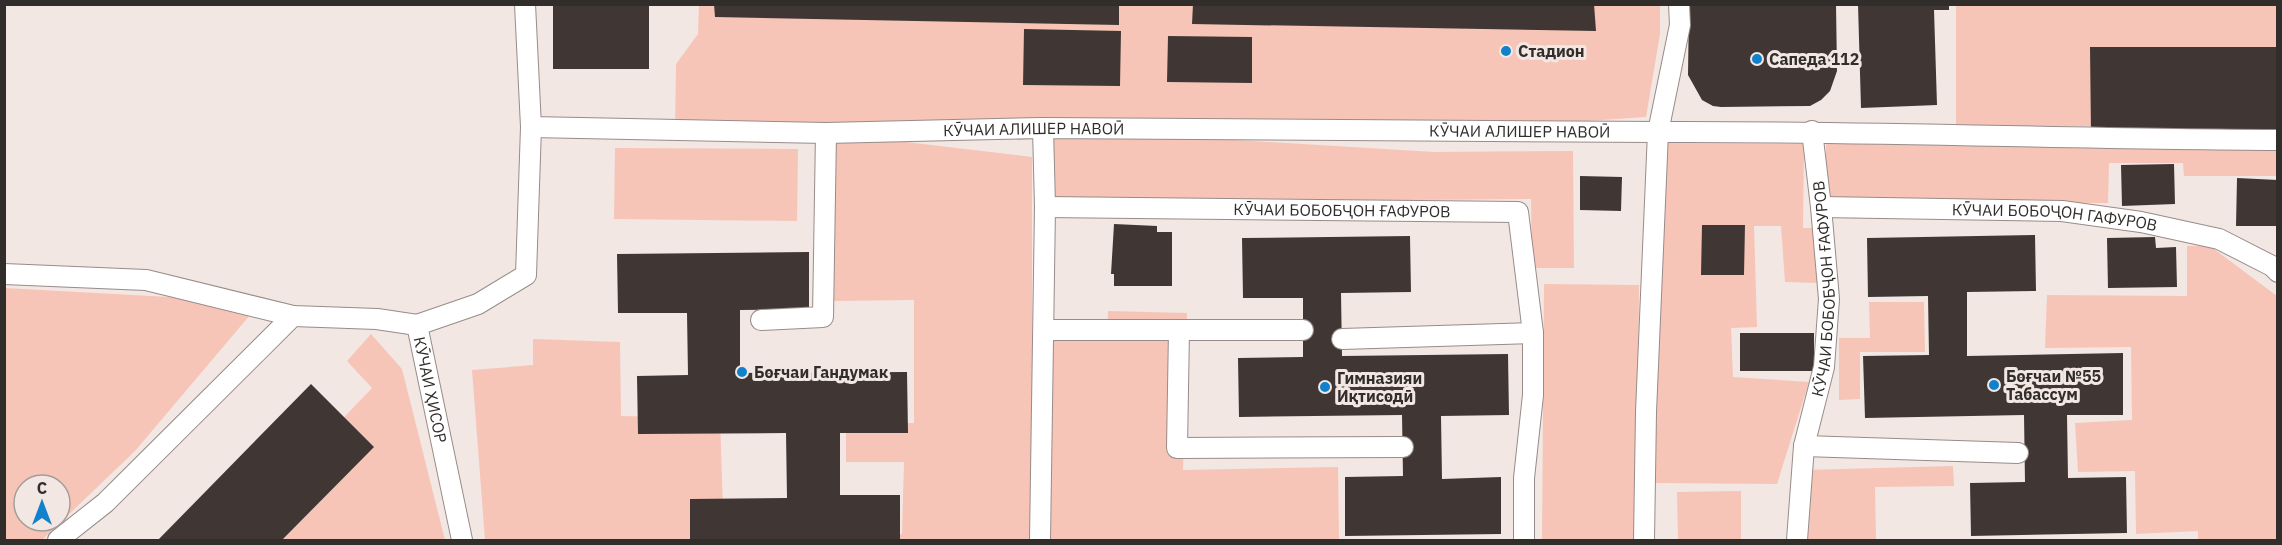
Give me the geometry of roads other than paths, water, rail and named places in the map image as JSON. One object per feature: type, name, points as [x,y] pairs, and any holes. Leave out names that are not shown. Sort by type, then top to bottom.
[{"type":"lane","points":[[417,325],[478,304],[526,275],[531,127],[525,4]]},
{"type":"lane","points":[[1644,540],[1646,412],[1658,132],[1680,25],[1679,4]]},
{"type":"lane","name":"КӮЧАИ АЛИШЕР НАВОӢ","points":[[531,127],[826,133],[1043,128],[1812,131],[2101,140],[2277,140]]},
{"type":"lane","points":[[1040,540],[1045,207],[1043,128]]},
{"type":"lane","name":"КӮЧАИ БОБОБҶОН ҒАФУРОВ","points":[[1797,540],[1804,446],[1824,367],[1829,299],[1812,131]]},
{"type":"lane","points":[[761,320],[823,317],[826,133]]},
{"type":"lane","name":"КӮЧАИ БОБОБҶОН ҒАФУРОВ","points":[[1045,207],[1518,212],[1533,333],[1533,395],[1524,478],[1524,540]]},
{"type":"lane","name":"КӮЧАИ БОБОҶОН ГАФУРОВ","points":[[1821,207],[2062,211],[2141,222],[2219,239],[2272,267],[2277,272]]},
{"type":"lane","name":"КӮЧАИ ҲИСОР","points":[[4,274],[146,280],[293,316],[377,319],[417,325],[462,540]]},
{"type":"lane","points":[[58,540],[105,504],[293,316]]},
{"type":"lane","points":[[1044,330],[1304,330]]},
{"type":"lane","points":[[1179,330],[1177,448],[1403,447]]},
{"type":"lane","points":[[1342,339],[1533,333]]},
{"type":"lane","points":[[1804,446],[2018,453]]},
{"type":"place","name":"Стадион","points":[[1506,51]]},
{"type":"place","name":"Сапеда 112","points":[[1757,59]]},
{"type":"place","name":"Боғчаи Гандумак","points":[[742,372]]},
{"type":"place","name":"Боғчаи №55 Табассум","points":[[1994,385]]},
{"type":"place","name":"Гимназияи Иқтисодӣ","points":[[1325,387]]}]
